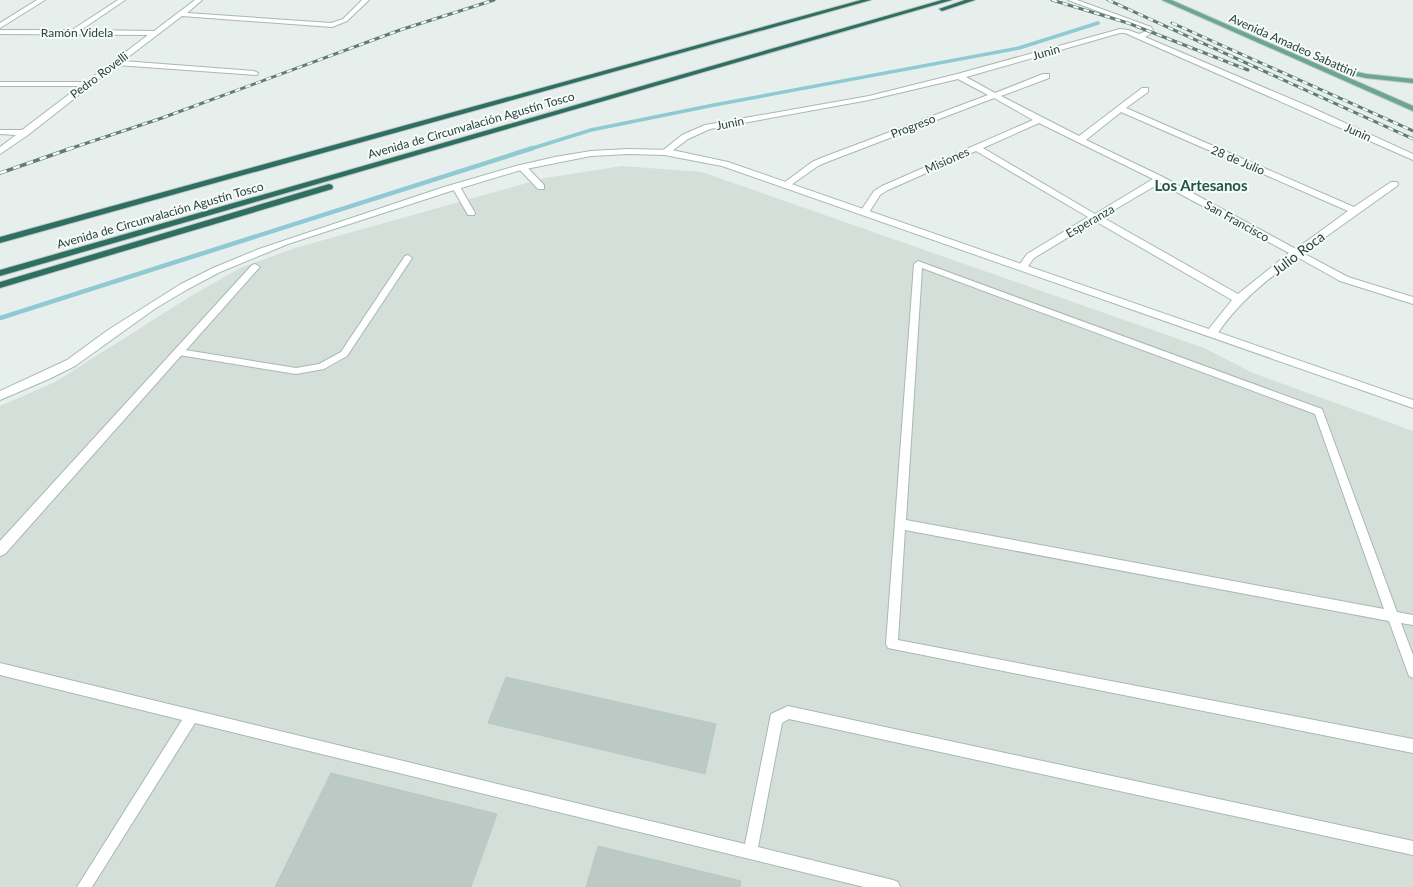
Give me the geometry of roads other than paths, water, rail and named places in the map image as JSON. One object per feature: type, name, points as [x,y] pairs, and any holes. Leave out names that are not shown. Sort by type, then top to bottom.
[{"type":"highway","points":[[516,97],[591,70],[846,0]]},
{"type":"highway","name":"Avenida de Circunvalación Agustín Tosco","points":[[0,240],[868,0]]},
{"type":"highway","name":"Avenida de Circunvalación Agustín Tosco","points":[[0,273],[949,0]]},
{"type":"highway","points":[[628,92],[731,70],[972,0]]},
{"type":"highway","points":[[0,285],[486,141],[575,108]]},
{"type":"main road","name":"Avenida Amadeo Sabattini","points":[[1164,0],[1413,109]]},
{"type":"main road","points":[[1173,0],[1324,64],[1366,76],[1413,81]]},
{"type":"street","points":[[0,26],[42,0]]},
{"type":"street","points":[[74,32],[122,0]]},
{"type":"street","name":"Pedro Rovelli","points":[[0,151],[198,0]]},
{"type":"street","points":[[179,14],[332,26],[342,23],[366,0]]},
{"type":"street","points":[[1071,0],[1149,28],[1150,32],[1140,36]]},
{"type":"street","name":"Junin","points":[[665,152],[685,137],[708,127],[869,98],[960,76],[1120,31],[1131,32],[1413,157]]},
{"type":"street","name":"Ramón Videla","points":[[0,32],[155,33]]},
{"type":"street","points":[[115,63],[254,73]]},
{"type":"street","name":"San Francisco","points":[[960,76],[993,96],[1039,120],[1160,179],[1344,279],[1413,301]]},
{"type":"street","name":"Progreso","points":[[785,185],[815,164],[824,160],[1046,76]]},
{"type":"street","points":[[0,84],[87,84]]},
{"type":"street","points":[[1080,140],[1121,110],[1145,90]]},
{"type":"street","name":"28 de Julio","points":[[1121,110],[1356,211]]},
{"type":"street","name":"Misiones","points":[[865,212],[877,193],[885,188],[1039,120]]},
{"type":"street","points":[[0,132],[25,133]]},
{"type":"street","points":[[975,147],[1238,299]]},
{"type":"street","points":[[0,396],[69,364],[129,321],[195,281],[228,265],[286,241],[456,187],[523,168],[573,156],[607,152],[665,152],[700,158],[785,185],[1413,404]]},
{"type":"street","name":"Esperanza","points":[[1022,267],[1030,256],[1160,179]]},
{"type":"street","name":"Julio Roca","points":[[1212,333],[1222,316],[1238,299],[1296,253],[1394,184]]},
{"type":"street","points":[[0,550],[255,268]]},
{"type":"street","points":[[0,390],[26,385]]},
{"type":"street","points":[[0,539],[20,527]]},
{"type":"lane","points":[[523,168],[541,186]]},
{"type":"lane","points":[[456,187],[472,213]]},
{"type":"lane","points":[[179,352],[296,371],[321,367],[344,354],[408,258]]},
{"type":"lane","points":[[1413,672],[1319,412],[918,264],[892,644],[1413,746]]},
{"type":"lane","points":[[900,524],[1413,620]]},
{"type":"lane","points":[[0,669],[893,887]]},
{"type":"lane","points":[[750,852],[776,719],[788,712],[1413,848]]},
{"type":"lane","points":[[84,887],[192,716]]},
{"type":"waterway","points":[[530,149],[591,130],[714,105],[1019,48],[1098,23]]},
{"type":"waterway","points":[[0,318],[533,148]]},
{"type":"railway","points":[[72,148],[162,118],[400,30],[494,0]]},
{"type":"railway","points":[[1052,0],[1128,23],[1248,70]]},
{"type":"railway","points":[[1108,0],[1413,139]]},
{"type":"railway","points":[[1172,23],[1413,131]]},
{"type":"railway","points":[[0,173],[72,148]]},
{"type":"district","name":"Los Artesanos","points":[[1201,185]]}]
